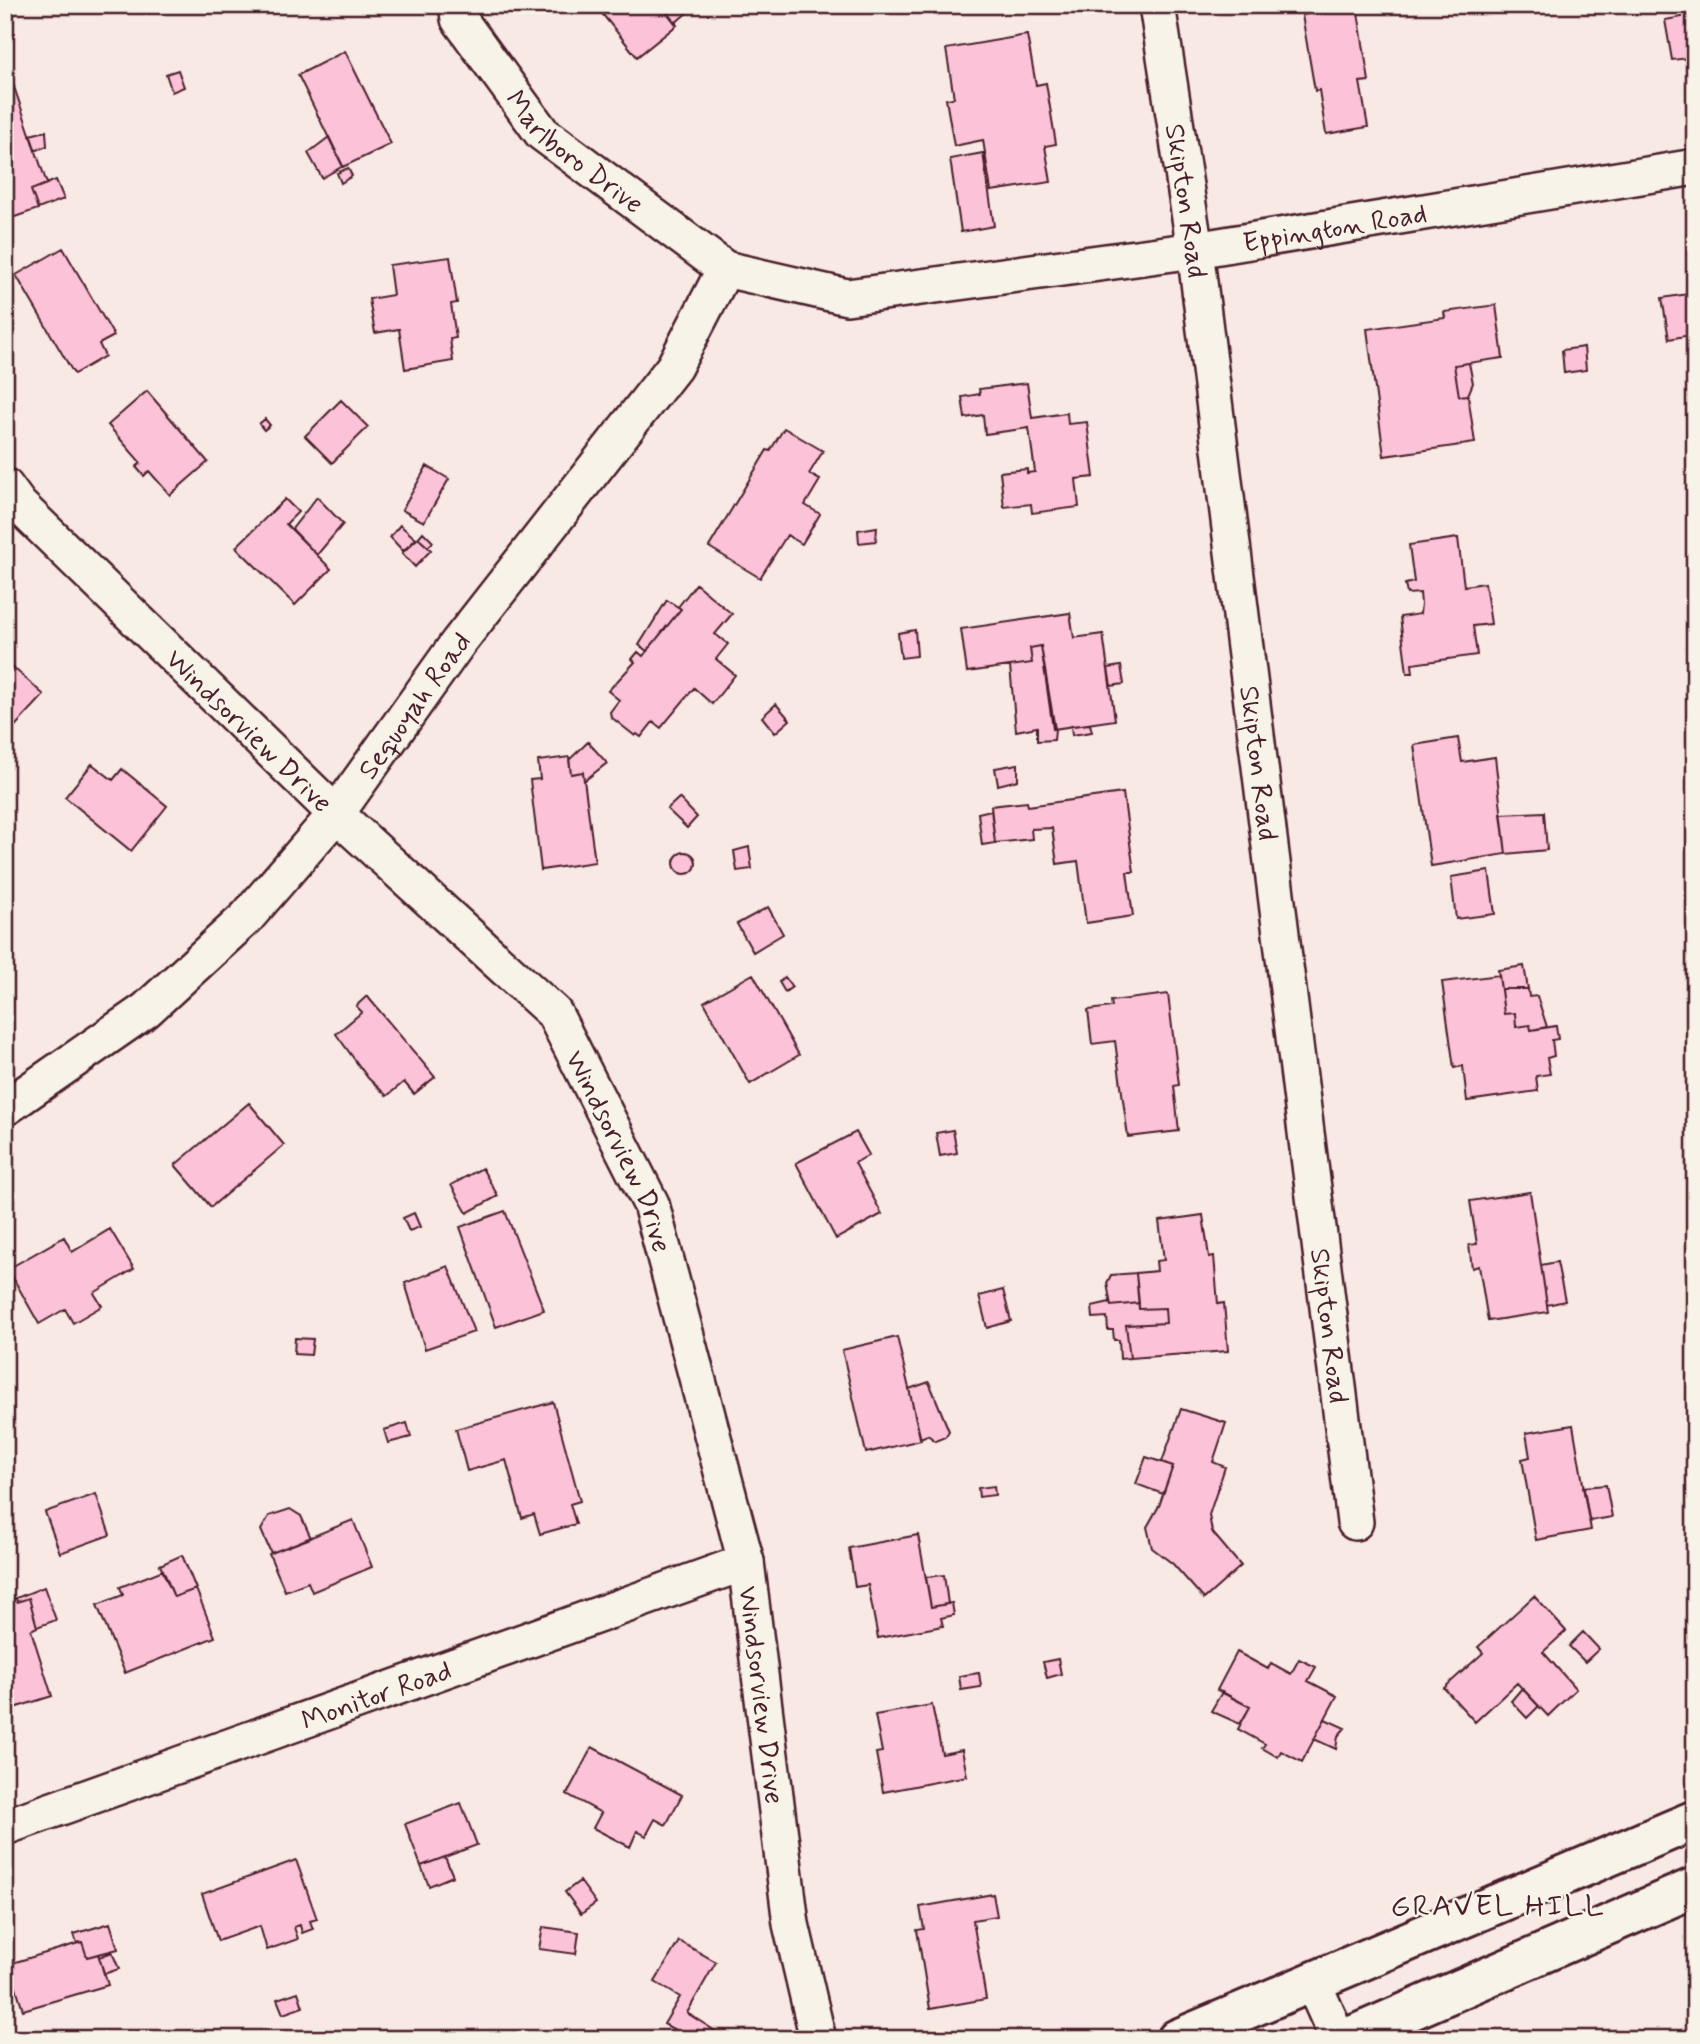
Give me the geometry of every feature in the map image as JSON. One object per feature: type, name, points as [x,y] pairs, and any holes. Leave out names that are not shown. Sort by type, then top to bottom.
[{"type":"main road","points":[[1177,2039],[1695,1820]]},
{"type":"main road","points":[[1345,2039],[1695,1886]]},
{"type":"street","name":"Marlboro Drive","points":[[457,5],[459,19],[542,133],[725,269]]},
{"type":"street","name":"Skipton Road","points":[[1157,5],[1195,250],[1355,1522]]},
{"type":"street","name":"Eppington Road","points":[[725,269],[848,297],[1195,250],[1695,167]]},
{"type":"street","name":"Sequoyah Road","points":[[5,1108],[146,1010],[247,917],[336,814],[458,643],[674,367],[725,269]]},
{"type":"street","name":"Windsorview Drive","points":[[5,486],[19,505],[336,814],[554,1013],[651,1204],[746,1562],[791,1924],[818,2039]]},
{"type":"street","name":"Monitor Road","points":[[5,1827],[746,1562]]},
{"type":"street","points":[[1313,1983],[1338,2039]]},
{"type":"building","points":[[595,5],[661,5],[677,25],[637,57]]},
{"type":"building","points":[[661,5],[682,5],[688,12],[675,23]]},
{"type":"building","points":[[1680,5],[1695,5],[1695,81],[1689,58],[1672,60],[1665,20],[1682,17]]},
{"type":"building","points":[[1357,6],[1369,81],[1360,82],[1368,127],[1326,134],[1319,90],[1315,91],[1302,15]]},
{"type":"building","points":[[1027,35],[1036,85],[1046,83],[1056,144],[1045,146],[1051,182],[991,191],[983,140],[954,146],[946,99],[954,98],[946,49]]},
{"type":"building","points":[[345,51],[391,144],[343,167],[298,75]]},
{"type":"building","points":[[178,70],[184,87],[172,92],[166,74]]},
{"type":"building","points":[[13,84],[47,184],[31,190],[38,209],[6,220],[5,86]]},
{"type":"building","points":[[46,131],[47,146],[35,151],[30,135]]},
{"type":"building","points":[[329,137],[343,166],[322,178],[308,153]]},
{"type":"building","points":[[983,153],[994,226],[961,232],[950,159]]},
{"type":"building","points":[[348,168],[352,176],[341,183],[337,173]]},
{"type":"building","points":[[56,180],[64,199],[38,209],[31,190]]},
{"type":"building","points":[[63,248],[114,336],[99,344],[105,356],[74,374],[16,275]]},
{"type":"building","points":[[450,257],[457,303],[451,304],[456,338],[450,339],[453,361],[405,369],[399,329],[375,333],[369,299],[393,295],[389,265]]},
{"type":"building","points":[[1695,293],[1695,334],[1669,339],[1662,298]]},
{"type":"building","points":[[1496,305],[1503,358],[1454,365],[1459,396],[1468,395],[1475,443],[1384,456],[1367,329],[1445,318],[1444,312]]},
{"type":"building","points":[[1584,347],[1586,370],[1564,373],[1562,350]]},
{"type":"building","points":[[1469,363],[1473,383],[1468,395],[1459,396],[1454,365]]},
{"type":"building","points":[[1027,383],[1032,418],[1067,413],[1068,424],[1087,422],[1094,477],[1076,479],[1079,507],[1032,513],[1031,504],[1004,507],[1000,472],[1027,469],[1027,473],[1035,472],[1029,428],[985,434],[983,415],[965,418],[962,397],[980,394],[979,389]]},
{"type":"building","points":[[147,391],[208,462],[170,495],[149,471],[144,476],[136,467],[141,463],[108,425]]},
{"type":"building","points":[[341,400],[368,427],[332,463],[305,436]]},
{"type":"building","points":[[265,419],[270,425],[264,430],[259,424]]},
{"type":"building","points":[[784,428],[823,451],[809,474],[820,480],[805,505],[820,514],[802,544],[787,535],[760,578],[709,547],[767,450],[770,451]]},
{"type":"building","points":[[427,466],[449,479],[424,522],[402,510]]},
{"type":"building","points":[[317,497],[343,524],[317,555],[292,529]]},
{"type":"building","points":[[285,499],[298,512],[286,524],[331,569],[295,605],[236,547]]},
{"type":"building","points":[[400,525],[416,539],[403,551],[390,537]]},
{"type":"building","points":[[877,527],[876,541],[859,543],[858,530]]},
{"type":"building","points":[[423,532],[433,542],[428,547],[418,538]]},
{"type":"building","points":[[418,538],[431,550],[415,567],[402,553]]},
{"type":"building","points":[[1458,538],[1464,586],[1485,583],[1491,624],[1473,626],[1477,655],[1412,664],[1413,673],[1407,673],[1400,617],[1420,614],[1421,604],[1420,593],[1407,594],[1405,584],[1414,582],[1409,545]]},
{"type":"building","points":[[696,584],[732,614],[715,634],[728,644],[716,659],[735,675],[712,704],[694,688],[661,728],[653,722],[641,737],[637,734],[635,736],[611,717],[610,712],[619,700],[608,691],[635,662],[632,659],[638,652],[643,656],[681,609],[678,607]]},
{"type":"building","points":[[667,600],[681,609],[647,651],[639,645]]},
{"type":"building","points":[[1070,613],[1074,638],[1103,634],[1115,720],[1053,729],[1041,646],[1030,648],[1032,663],[967,672],[961,629]]},
{"type":"building","points":[[915,630],[917,656],[901,658],[898,633]]},
{"type":"building","points":[[1041,646],[1055,729],[1054,740],[1037,741],[1037,727],[1016,731],[1010,666],[1032,663],[1030,648]]},
{"type":"building","points":[[5,660],[44,695],[5,737]]},
{"type":"building","points":[[1121,666],[1124,684],[1111,686],[1108,668]]},
{"type":"building","points":[[776,704],[790,720],[775,733],[762,717]]},
{"type":"building","points":[[1090,724],[1092,732],[1072,735],[1071,726]]},
{"type":"building","points":[[1458,738],[1462,762],[1495,757],[1506,854],[1431,866],[1414,745]]},
{"type":"building","points":[[588,742],[607,763],[584,781],[583,772],[571,774],[569,760]]},
{"type":"building","points":[[569,757],[571,774],[583,772],[595,862],[541,870],[530,780],[540,779],[538,761]]},
{"type":"building","points":[[92,764],[113,780],[122,769],[167,806],[131,851],[65,797]]},
{"type":"building","points":[[1018,764],[1018,780],[998,785],[995,768]]},
{"type":"building","points":[[1123,793],[1134,872],[1127,872],[1133,916],[1086,923],[1078,861],[1057,864],[1052,828],[1031,829],[1032,839],[995,843],[991,806],[1027,802],[1028,806]]},
{"type":"building","points":[[679,798],[697,817],[687,828],[667,809]]},
{"type":"building","points":[[991,810],[995,843],[982,845],[978,813]]},
{"type":"building","points":[[1544,812],[1547,850],[1506,854],[1501,814]]},
{"type":"building","points":[[749,847],[752,869],[737,871],[734,851]]},
{"type":"building","points":[[685,852],[693,855],[696,863],[693,871],[685,874],[677,871],[674,863],[677,855]]},
{"type":"building","points":[[1489,871],[1495,914],[1456,919],[1451,877]]},
{"type":"building","points":[[768,907],[783,934],[753,952],[737,924]]},
{"type":"building","points":[[1524,966],[1528,989],[1501,989],[1498,970]]},
{"type":"building","points":[[753,974],[799,1055],[750,1084],[704,1002]]},
{"type":"building","points":[[1499,975],[1504,1014],[1515,1013],[1516,1027],[1530,1025],[1531,1030],[1556,1026],[1558,1039],[1552,1040],[1554,1056],[1547,1058],[1550,1074],[1536,1076],[1538,1091],[1467,1101],[1463,1066],[1454,1068],[1442,982]]},
{"type":"building","points":[[785,977],[792,987],[785,992],[779,982]]},
{"type":"building","points":[[1501,989],[1528,989],[1529,997],[1537,996],[1547,1027],[1531,1030],[1530,1025],[1516,1027],[1515,1013],[1504,1014]]},
{"type":"building","points":[[1168,994],[1179,1085],[1174,1086],[1179,1131],[1128,1137],[1115,1041],[1092,1044],[1088,1010],[1112,1007],[1111,1001]]},
{"type":"building","points":[[367,996],[435,1077],[414,1094],[404,1082],[387,1096],[368,1078],[336,1034],[362,1012],[356,1006]]},
{"type":"building","points":[[249,1103],[284,1145],[211,1207],[175,1165]]},
{"type":"building","points":[[953,1130],[957,1153],[940,1156],[936,1133]]},
{"type":"building","points":[[856,1132],[869,1155],[855,1163],[882,1214],[836,1239],[796,1163]]},
{"type":"building","points":[[482,1168],[498,1196],[467,1213],[451,1185]]},
{"type":"building","points":[[1530,1192],[1548,1312],[1488,1321],[1479,1266],[1472,1268],[1469,1245],[1477,1244],[1470,1201]]},
{"type":"building","points":[[505,1211],[544,1310],[496,1327],[460,1227]]},
{"type":"building","points":[[414,1213],[420,1227],[409,1231],[403,1218]]},
{"type":"building","points":[[1203,1215],[1209,1257],[1214,1256],[1218,1304],[1224,1303],[1228,1351],[1130,1358],[1126,1325],[1166,1323],[1165,1308],[1139,1309],[1136,1273],[1157,1271],[1156,1261],[1164,1260],[1159,1221]]},
{"type":"building","points":[[110,1229],[134,1269],[94,1293],[102,1306],[73,1323],[65,1309],[39,1324],[8,1269],[64,1237],[72,1252]]},
{"type":"building","points":[[1557,1262],[1565,1301],[1547,1305],[1541,1265]]},
{"type":"building","points":[[448,1266],[474,1332],[425,1349],[405,1283]]},
{"type":"building","points":[[1136,1273],[1139,1303],[1111,1306],[1107,1283],[1111,1275]]},
{"type":"building","points":[[1003,1290],[1011,1321],[987,1328],[979,1296]]},
{"type":"building","points":[[1110,1302],[1111,1306],[1139,1303],[1139,1309],[1165,1308],[1166,1323],[1126,1325],[1130,1358],[1120,1359],[1119,1340],[1114,1340],[1113,1330],[1108,1330],[1107,1317],[1093,1318],[1092,1306]]},
{"type":"building","points":[[897,1337],[921,1440],[866,1453],[842,1350]]},
{"type":"building","points":[[295,1338],[313,1339],[311,1355],[294,1354]]},
{"type":"building","points":[[929,1382],[949,1431],[945,1437],[935,1441],[928,1435],[920,1438],[909,1389]]},
{"type":"building","points":[[553,1402],[580,1501],[570,1504],[576,1524],[540,1534],[534,1514],[522,1518],[506,1460],[467,1471],[456,1429]]},
{"type":"building","points":[[1181,1409],[1226,1423],[1213,1462],[1225,1467],[1209,1515],[1212,1532],[1241,1566],[1204,1599],[1173,1564],[1152,1548],[1147,1527],[1159,1506],[1173,1466],[1162,1462]]},
{"type":"building","points":[[407,1423],[411,1437],[388,1443],[384,1430]]},
{"type":"building","points":[[1573,1425],[1591,1530],[1536,1540],[1522,1459],[1530,1457],[1526,1433]]},
{"type":"building","points":[[1146,1457],[1173,1466],[1163,1494],[1136,1484]]},
{"type":"building","points":[[1606,1485],[1612,1517],[1589,1521],[1583,1487]]},
{"type":"building","points":[[994,1486],[995,1495],[979,1497],[978,1488]]},
{"type":"building","points":[[96,1494],[110,1535],[60,1553],[45,1512]]},
{"type":"building","points":[[290,1509],[301,1516],[311,1538],[271,1553],[261,1530],[269,1516]]},
{"type":"building","points":[[353,1520],[372,1567],[312,1592],[308,1582],[285,1591],[269,1554]]},
{"type":"building","points":[[918,1535],[931,1607],[952,1603],[954,1615],[941,1618],[943,1626],[878,1638],[868,1585],[855,1587],[849,1548]]},
{"type":"building","points":[[182,1555],[196,1589],[174,1597],[160,1565]]},
{"type":"building","points":[[163,1570],[174,1597],[196,1589],[215,1637],[125,1673],[97,1605],[123,1595],[120,1587]]},
{"type":"building","points":[[944,1575],[948,1604],[931,1607],[926,1577]]},
{"type":"building","points":[[44,1587],[56,1620],[37,1627],[29,1598],[17,1602],[16,1598]]},
{"type":"building","points":[[1534,1596],[1566,1631],[1543,1652],[1576,1689],[1548,1716],[1517,1683],[1475,1722],[1444,1688],[1483,1653],[1478,1647]]},
{"type":"building","points":[[16,1598],[17,1602],[29,1598],[37,1627],[31,1630],[52,1696],[5,1711],[5,1601]]},
{"type":"building","points":[[1583,1632],[1599,1649],[1585,1662],[1569,1646]]},
{"type":"building","points":[[1237,1652],[1268,1669],[1271,1663],[1291,1674],[1299,1659],[1316,1667],[1308,1681],[1337,1696],[1302,1762],[1281,1751],[1278,1757],[1262,1748],[1265,1744],[1238,1729],[1250,1707],[1217,1690]]},
{"type":"building","points":[[1058,1659],[1061,1674],[1047,1678],[1043,1662]]},
{"type":"building","points":[[979,1673],[981,1687],[961,1690],[959,1676]]},
{"type":"building","points":[[1522,1688],[1539,1706],[1527,1718],[1511,1701]]},
{"type":"building","points":[[1222,1692],[1250,1707],[1240,1724],[1211,1711]]},
{"type":"building","points":[[932,1705],[942,1754],[962,1750],[967,1776],[883,1792],[876,1753],[882,1752],[875,1715]]},
{"type":"building","points":[[1325,1719],[1345,1728],[1338,1736],[1336,1749],[1314,1739]]},
{"type":"building","points":[[592,1747],[682,1795],[666,1825],[655,1819],[646,1836],[637,1831],[630,1847],[593,1828],[601,1813],[567,1794]]},
{"type":"building","points":[[461,1803],[477,1845],[421,1866],[405,1824]]},
{"type":"building","points":[[445,1857],[453,1876],[429,1886],[421,1866]]},
{"type":"building","points":[[296,1860],[317,1919],[310,1921],[313,1929],[302,1933],[300,1925],[294,1927],[298,1939],[267,1950],[260,1926],[218,1941],[202,1894]]},
{"type":"building","points":[[580,1881],[596,1903],[581,1914],[565,1892]]},
{"type":"building","points":[[993,1894],[997,1916],[973,1920],[986,1999],[930,2009],[917,1930],[924,1929],[920,1907]]},
{"type":"building","points":[[110,1923],[118,1949],[87,1957],[82,1942],[77,1943],[74,1934]]},
{"type":"building","points":[[543,1927],[579,1932],[576,1954],[539,1949]]},
{"type":"building","points":[[679,1941],[716,1962],[687,2013],[728,2039],[670,2039],[675,2030],[664,2024],[680,1997],[655,1982]]},
{"type":"building","points":[[82,1942],[87,1957],[98,1954],[108,1985],[23,2010],[9,1964]]},
{"type":"building","points":[[112,1952],[119,1969],[104,1974],[99,1957]]},
{"type":"building","points":[[298,1992],[303,2007],[283,2014],[277,1999]]},
{"type":"district","name":"GRAVEL HILL","points":[[1498,1905]]}]
